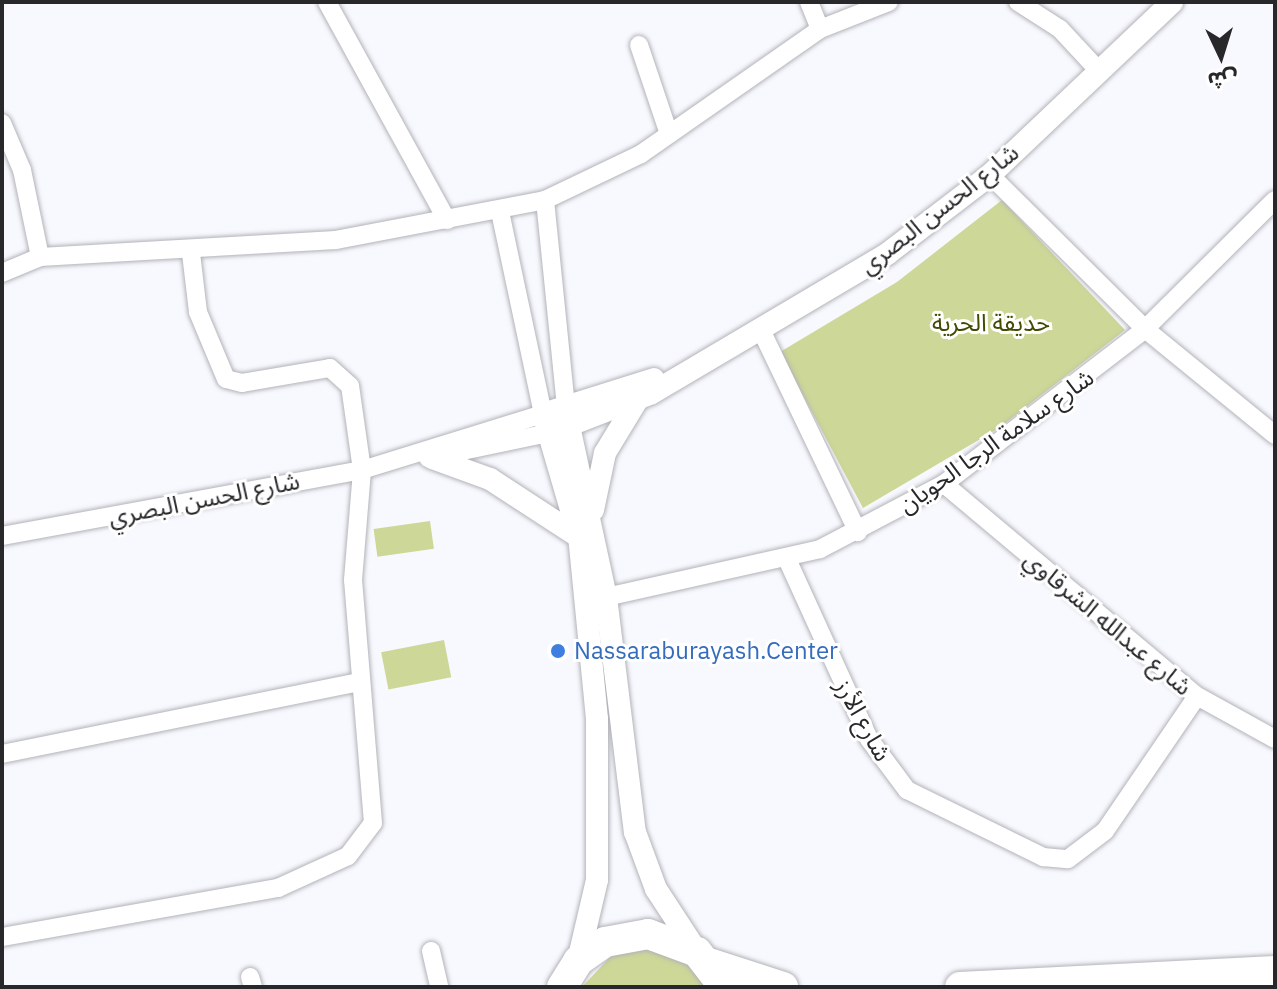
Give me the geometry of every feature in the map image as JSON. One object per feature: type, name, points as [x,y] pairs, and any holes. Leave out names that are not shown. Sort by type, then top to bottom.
[{"type":"highway","points":[[564,980],[605,942],[648,934],[710,967],[783,987]]},
{"type":"highway","points":[[960,987],[1275,971]]},
{"type":"street","points":[[327,2],[447,220]]},
{"type":"street","points":[[809,2],[820,29]]},
{"type":"street","points":[[2,273],[40,257],[191,253],[293,246],[500,211],[545,200],[669,134],[820,29],[889,2]]},
{"type":"street","points":[[1018,2],[1060,29],[1099,71]]},
{"type":"street","name":"شارع الحسن البصري","points":[[2,536],[362,470],[638,400],[762,332],[887,254],[990,175],[1172,2]]},
{"type":"street","points":[[639,45],[669,134]]},
{"type":"street","points":[[2,123],[22,170],[40,257]]},
{"type":"street","points":[[990,175],[1145,329],[1272,428]]},
{"type":"street","points":[[545,200],[556,420]]},
{"type":"street","name":"شارع سلامة الرجا الحويان","points":[[606,597],[787,559],[858,532],[944,484],[1145,329],[1275,200]]},
{"type":"street","points":[[500,211],[606,597],[635,832],[656,889],[710,967]]},
{"type":"street","points":[[2,937],[278,888],[348,856],[373,823],[360,682],[352,530],[362,470],[343,374],[297,371],[242,383],[220,372],[198,312],[191,253]]},
{"type":"street","points":[[762,332],[858,532]]},
{"type":"street","name":"شارع الحسن البصري","points":[[405,458],[432,458],[556,420],[677,376]]},
{"type":"street","points":[[564,980],[597,880],[601,798],[585,528],[605,453],[638,400]]},
{"type":"street","points":[[432,458],[490,479],[585,528]]},
{"type":"street","name":"شارع عبدالله الشرقاوي","points":[[907,790],[1013,846],[1068,859],[1105,831],[1197,696],[944,484]]},
{"type":"street","name":"شارع الأرز","points":[[787,559],[869,739],[907,790]]},
{"type":"street","points":[[2,754],[360,682]]},
{"type":"street","points":[[1197,696],[1275,739]]},
{"type":"street","points":[[431,951],[439,987]]},
{"type":"green space","name":"حديقة الحرية","points":[[1002,200],[1125,330],[999,428],[863,508],[780,352],[897,282]]},
{"type":"green space","points":[[430,521],[434,549],[377,557],[374,529]]},
{"type":"green space","points":[[444,640],[451,677],[388,690],[381,652]]},
{"type":"green space","points":[[635,948],[657,948],[696,969],[708,987],[582,987],[612,955]]},
{"type":"place","name":"Nassaraburayash.Center","points":[[558,651]]}]
